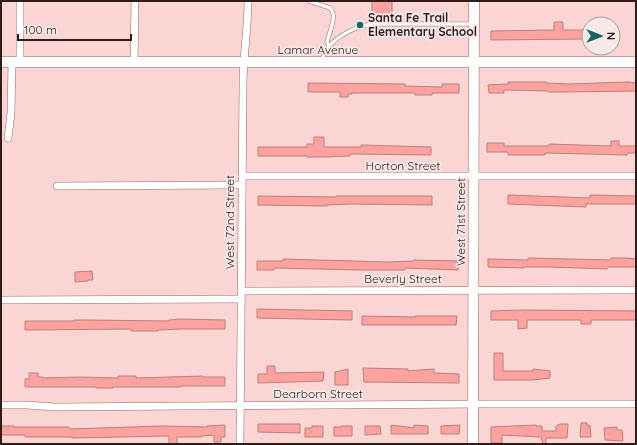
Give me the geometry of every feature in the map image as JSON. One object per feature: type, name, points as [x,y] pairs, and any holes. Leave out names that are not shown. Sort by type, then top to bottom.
[{"type":"street","points":[[8,138],[16,62],[20,1]]},
{"type":"street","points":[[134,63],[135,1]]},
{"type":"street","name":"West 72nd Street","points":[[240,444],[239,405],[243,63],[248,21],[248,1]]},
{"type":"street","name":"West 71st Street","points":[[473,444],[474,1]]},
{"type":"street","name":"Lamar Avenue","points":[[1,62],[636,62]]},
{"type":"street","name":"Horton Street","points":[[242,176],[636,176]]},
{"type":"street","points":[[57,186],[241,185]]},
{"type":"street","name":"Beverly Street","points":[[3,300],[473,291],[636,290]]},
{"type":"street","name":"Dearborn Street","points":[[1,405],[54,407],[636,404]]},
{"type":"lane","points":[[309,1],[332,10],[334,17],[327,42],[329,46]]},
{"type":"lane","points":[[321,63],[325,51],[329,46],[351,30],[362,25],[474,24]]},
{"type":"building","points":[[372,1],[392,1],[392,20],[372,20]]},
{"type":"building","points":[[554,22],[563,22],[563,30],[581,30],[581,39],[491,40],[491,31],[554,30]]},
{"type":"building","points":[[508,82],[546,82],[569,84],[628,82],[636,83],[636,91],[548,92],[504,90],[504,93],[489,93],[488,85],[508,84]]},
{"type":"building","points":[[308,83],[405,84],[405,86],[442,87],[442,84],[459,84],[459,93],[432,93],[432,95],[415,95],[415,93],[352,93],[348,94],[348,97],[340,97],[340,92],[308,92]]},
{"type":"building","points":[[314,137],[324,137],[324,147],[361,147],[361,145],[431,147],[431,155],[350,154],[350,156],[324,157],[258,156],[258,147],[307,147],[307,144],[314,144]]},
{"type":"building","points":[[611,141],[619,141],[619,146],[636,146],[636,153],[627,153],[627,155],[545,153],[545,155],[508,155],[508,152],[487,152],[487,143],[504,143],[504,146],[549,146],[549,144],[611,146]]},
{"type":"building","points":[[508,195],[590,198],[590,195],[636,196],[636,204],[586,204],[586,207],[508,204]]},
{"type":"building","points":[[258,196],[432,196],[432,205],[258,205]]},
{"type":"building","points":[[528,258],[610,260],[611,258],[627,258],[636,259],[636,267],[607,267],[607,269],[488,267],[488,259],[528,260]]},
{"type":"building","points":[[283,259],[388,262],[414,260],[458,261],[458,270],[405,268],[405,270],[362,270],[274,268],[274,270],[257,270],[257,261],[283,261]]},
{"type":"building","points":[[92,271],[93,280],[75,282],[75,272]]},
{"type":"building","points":[[257,309],[352,311],[352,320],[257,318]]},
{"type":"building","points":[[491,311],[636,311],[636,320],[591,320],[591,324],[581,324],[581,320],[527,320],[527,328],[518,329],[518,320],[491,320]]},
{"type":"building","points":[[362,316],[457,316],[456,325],[362,325]]},
{"type":"building","points":[[180,319],[225,320],[225,329],[181,329],[158,331],[131,331],[131,329],[25,330],[25,321],[169,321]]},
{"type":"building","points":[[494,353],[503,353],[503,371],[533,371],[533,369],[550,371],[550,378],[533,380],[494,380]]},
{"type":"building","points":[[267,366],[275,366],[275,373],[324,372],[323,381],[258,383],[258,374],[267,374]]},
{"type":"building","points":[[363,368],[408,369],[408,371],[434,369],[434,373],[459,374],[459,383],[364,382]]},
{"type":"building","points":[[348,369],[348,385],[335,385],[335,372]]},
{"type":"building","points":[[29,373],[38,373],[38,377],[43,378],[118,378],[118,376],[136,376],[136,378],[203,376],[225,377],[225,386],[113,388],[25,387],[25,379],[29,379]]},
{"type":"building","points":[[581,423],[587,423],[587,426],[590,425],[591,437],[580,437]]},
{"type":"building","points":[[258,424],[300,424],[300,433],[258,432]]},
{"type":"building","points":[[560,424],[568,424],[567,438],[546,438],[546,444],[543,444],[541,437],[502,435],[502,443],[491,443],[491,427],[536,425],[542,426],[542,431],[556,431],[556,426]]},
{"type":"building","points":[[225,425],[225,437],[221,437],[221,442],[214,442],[214,435],[202,437],[177,437],[177,444],[169,444],[169,436],[72,438],[1,435],[1,426],[69,427],[69,429],[162,426],[207,427]]},
{"type":"building","points":[[391,425],[414,428],[414,425],[428,426],[428,434],[391,434]]},
{"type":"building","points":[[460,425],[459,434],[441,434],[441,426]]},
{"type":"building","points":[[312,426],[323,426],[323,437],[305,437],[305,428],[312,428]]},
{"type":"building","points":[[352,426],[352,436],[334,436],[334,427]]},
{"type":"building","points":[[365,426],[380,426],[381,434],[365,435]]},
{"type":"building","points":[[617,427],[617,430],[622,430],[623,441],[605,440],[604,428]]},
{"type":"place","name":"Santa Fe Trail Elementary School","points":[[360,25]]}]
